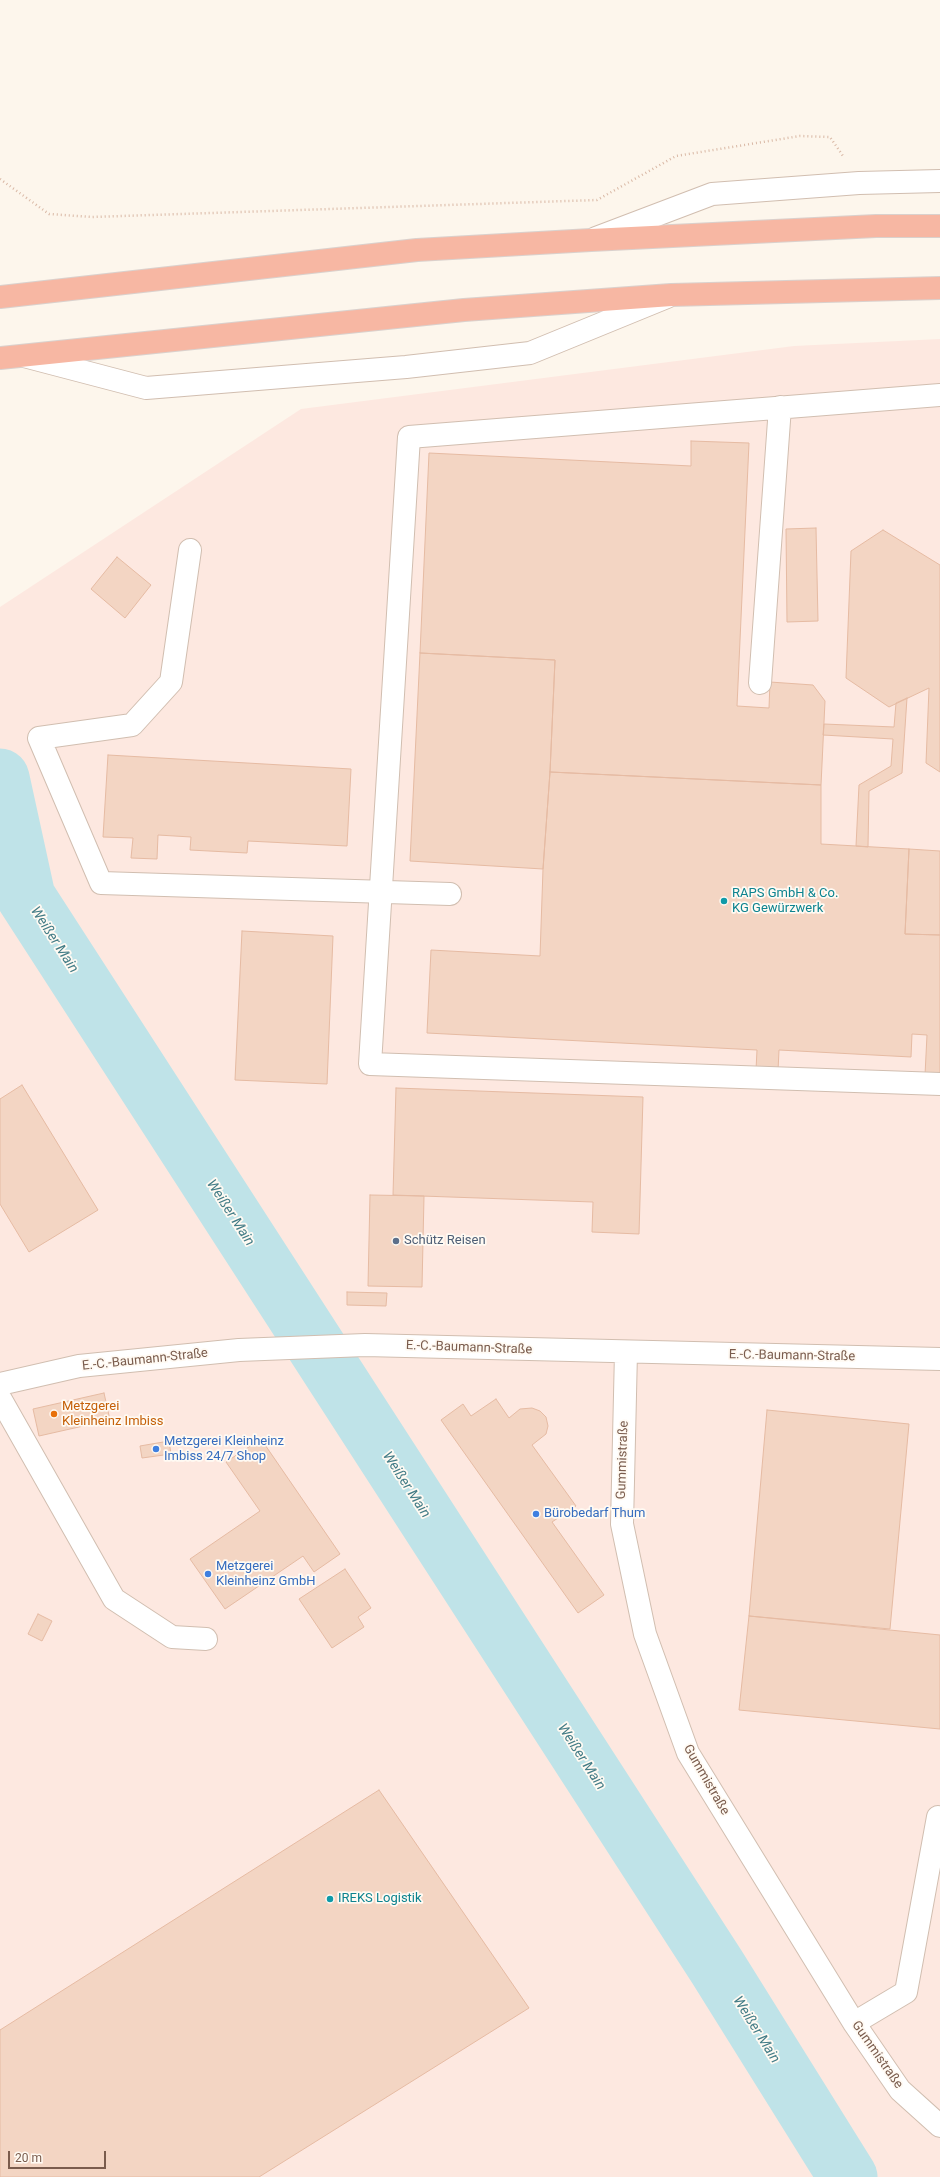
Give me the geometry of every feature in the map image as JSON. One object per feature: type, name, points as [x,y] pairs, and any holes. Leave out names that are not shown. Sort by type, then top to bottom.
[{"type":"highway","points":[[9,296],[418,250],[876,226],[940,226]]},
{"type":"highway","points":[[9,356],[464,310],[671,295],[940,288]]},
{"type":"street","points":[[591,240],[712,194],[859,183],[940,181]]},
{"type":"street","points":[[9,356],[146,388],[406,367],[530,352],[671,295]]},
{"type":"street","points":[[940,395],[780,406],[409,437],[370,1064],[940,1084]]},
{"type":"street","points":[[760,683],[780,406]]},
{"type":"street","points":[[190,550],[171,682],[132,726],[39,738],[100,883],[450,894]]},
{"type":"street","name":"E.-C.-Baumann-Straße","points":[[0,1384],[79,1366],[239,1350],[365,1345],[940,1359]]},
{"type":"street","name":"Gummistraße","points":[[626,1352],[622,1524],[645,1634],[688,1753],[854,2023],[900,2090],[940,2126]]},
{"type":"street","points":[[0,1398],[114,1599],[172,1637],[206,1639]]},
{"type":"street","points":[[854,2023],[906,1992],[938,1817]]},
{"type":"path","points":[[0,179],[49,214],[92,217],[597,200],[676,156],[800,136],[830,137],[859,183]]},
{"type":"shaded area","points":[[940,339],[940,2177],[0,2177],[0,607],[301,409],[794,346]]},
{"type":"building","points":[[691,441],[749,443],[737,706],[769,708],[770,682],[813,685],[825,701],[821,785],[550,772],[555,660],[420,653],[429,453],[691,466]]},
{"type":"building","points":[[816,528],[818,621],[787,622],[786,529]]},
{"type":"building","points":[[883,530],[940,565],[940,772],[926,763],[929,688],[889,707],[846,678],[851,551]]},
{"type":"building","points":[[117,557],[151,585],[125,618],[91,589]]},
{"type":"building","points":[[420,653],[555,660],[550,772],[543,869],[410,861]]},
{"type":"building","points":[[907,698],[902,773],[869,791],[868,847],[856,846],[859,785],[891,766],[893,739],[823,735],[824,724],[894,727],[896,703]]},
{"type":"building","points":[[108,755],[351,769],[347,846],[248,841],[247,853],[190,850],[191,837],[158,835],[157,859],[131,858],[133,838],[103,837]]},
{"type":"building","name":"RAPS GmbH & Co. KG Gewürzwerk","points":[[550,772],[821,785],[821,844],[909,849],[905,934],[940,935],[940,1076],[925,1075],[927,1035],[912,1034],[911,1057],[779,1050],[778,1071],[756,1070],[757,1050],[427,1033],[431,950],[540,956],[543,869]]},
{"type":"building","points":[[909,849],[940,851],[940,935],[905,934]]},
{"type":"building","points":[[242,931],[333,936],[327,1084],[235,1080]]},
{"type":"building","points":[[22,1085],[98,1210],[29,1252],[0,1204],[0,1099]]},
{"type":"building","points":[[396,1088],[643,1097],[639,1234],[592,1232],[593,1202],[393,1195]]},
{"type":"building","name":"Schütz Reisen","points":[[370,1195],[424,1196],[422,1287],[368,1286]]},
{"type":"building","points":[[347,1292],[387,1293],[386,1306],[347,1305]]},
{"type":"building","points":[[104,1393],[110,1420],[39,1436],[33,1409]]},
{"type":"building","name":"Bürobedarf Thum","points":[[496,1399],[509,1418],[520,1409],[532,1408],[540,1411],[546,1417],[548,1426],[546,1434],[532,1445],[576,1506],[552,1522],[604,1595],[578,1613],[441,1420],[463,1404],[471,1416]]},
{"type":"building","points":[[767,1410],[909,1424],[890,1629],[749,1616]]},
{"type":"building","points":[[261,1439],[340,1554],[314,1572],[303,1556],[225,1609],[190,1559],[260,1511],[226,1462]]},
{"type":"building","points":[[169,1441],[171,1454],[142,1458],[140,1446]]},
{"type":"building","points":[[345,1569],[371,1608],[358,1617],[364,1627],[332,1648],[299,1599]]},
{"type":"building","points":[[38,1614],[52,1621],[42,1641],[28,1634]]},
{"type":"building","points":[[749,1616],[940,1635],[940,1729],[739,1710]]},
{"type":"building","name":"IREKS Logistik","points":[[379,1790],[529,2008],[259,2177],[0,2177],[0,2030]]},
{"type":"waterway","name":"Weißer Main","points":[[0,778],[26,897],[717,1967],[848,2177]]},
{"type":"place","name":"RAPS GmbH & Co. KG Gewürzwerk","points":[[724,901]]},
{"type":"place","name":"Schütz Reisen","points":[[396,1241]]},
{"type":"place","name":"Metzgerei Kleinheinz Imbiss","points":[[54,1414]]},
{"type":"place","name":"Metzgerei Kleinheinz Imbiss 24/7 Shop","points":[[156,1449]]},
{"type":"place","name":"Bürobedarf Thum","points":[[536,1514]]},
{"type":"place","name":"Metzgerei Kleinheinz GmbH","points":[[208,1574]]},
{"type":"place","name":"IREKS Logistik","points":[[330,1899]]}]
